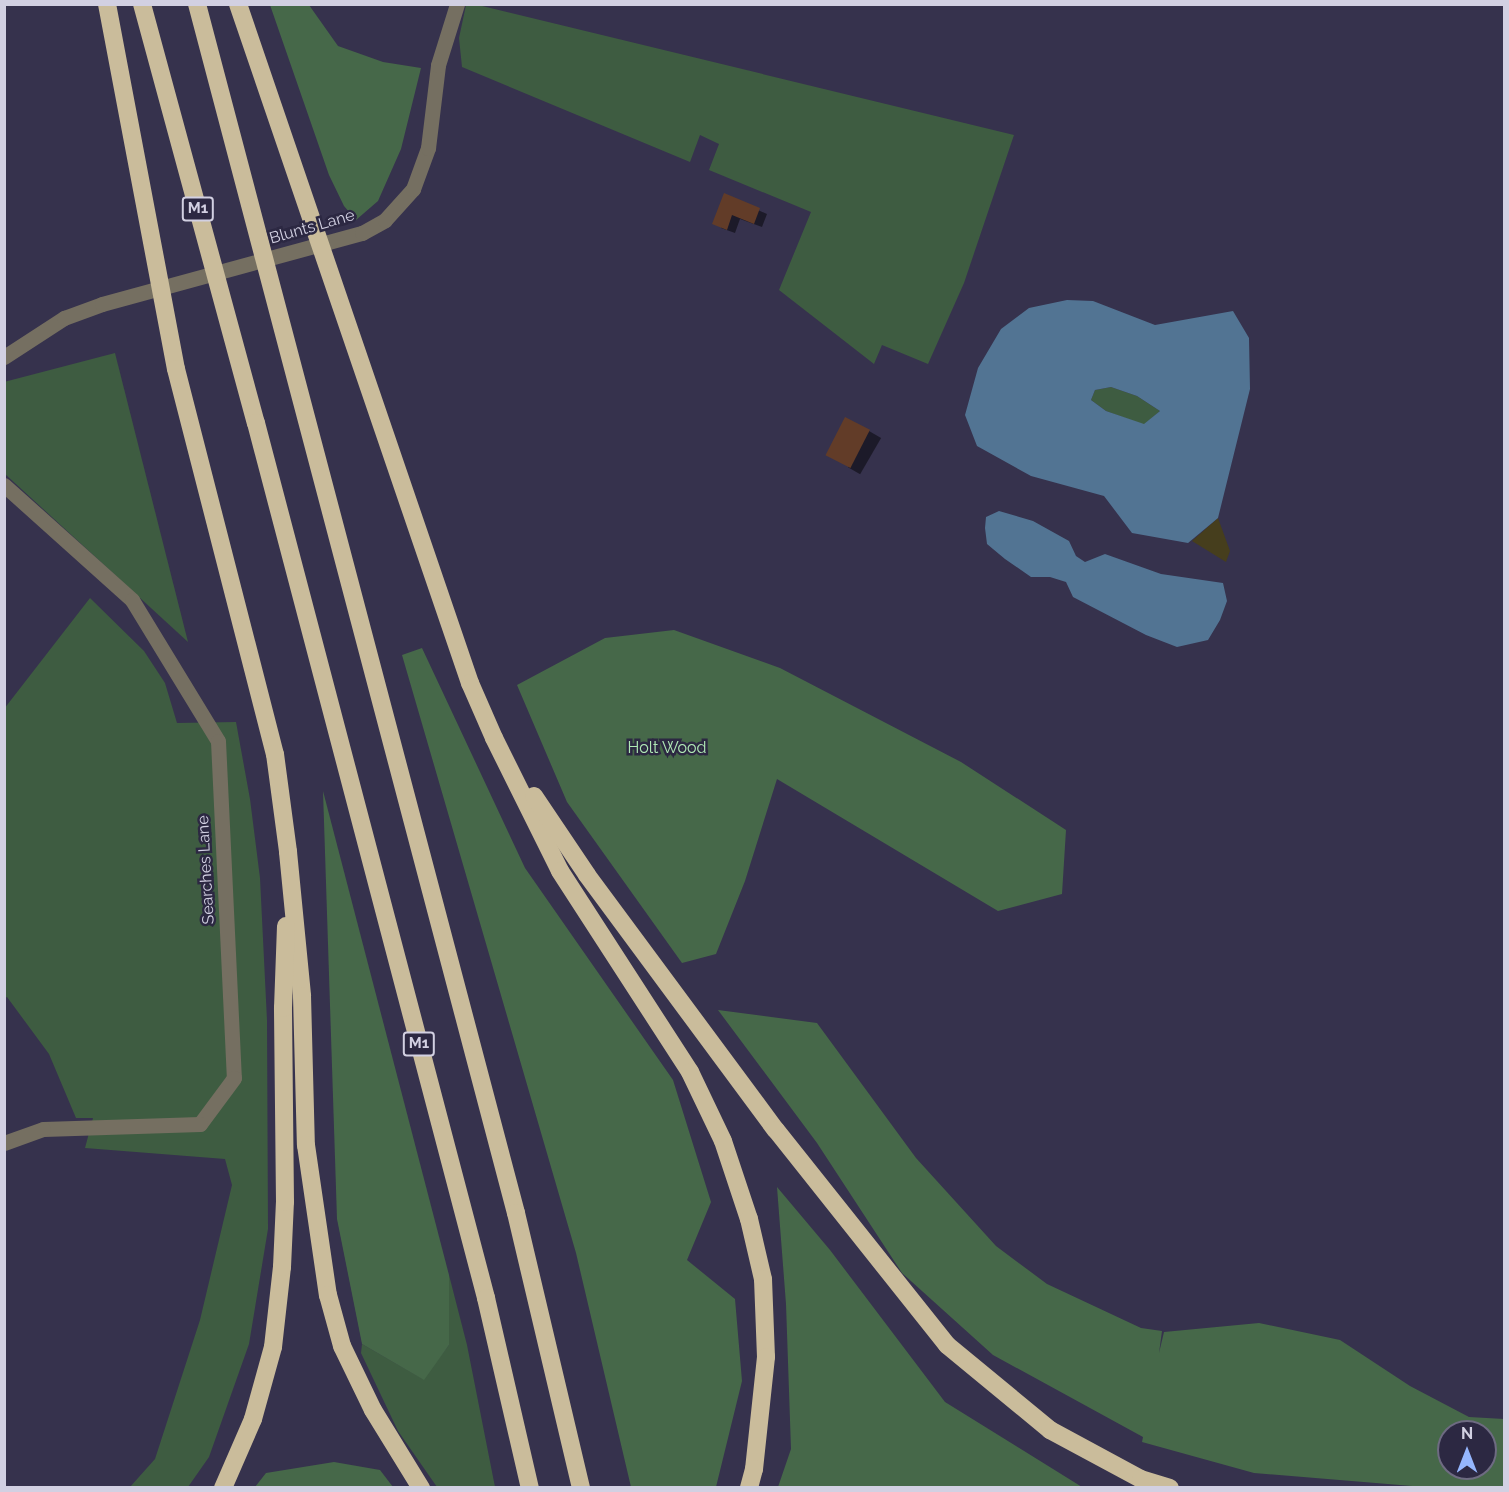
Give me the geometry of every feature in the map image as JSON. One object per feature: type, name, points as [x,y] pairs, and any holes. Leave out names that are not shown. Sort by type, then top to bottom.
[{"type":"highway","points":[[107,4],[176,369],[275,754],[288,852],[302,996],[306,1145],[328,1295],[347,1357],[389,1439],[421,1488]]},
{"type":"highway","name":"M1","points":[[142,4],[259,434],[486,1298],[530,1488]]},
{"type":"highway","points":[[197,4],[516,1213],[581,1488]]},
{"type":"highway","points":[[238,4],[470,683],[494,738],[560,871],[690,1072],[723,1141],[749,1219],[763,1279],[766,1357],[754,1468],[749,1488]]},
{"type":"highway","points":[[494,738],[587,875],[776,1130],[947,1345],[1050,1430],[1140,1479],[1170,1488]]},
{"type":"highway","points":[[224,1488],[253,1419],[273,1347],[282,1267],[285,1202],[283,1008],[288,852]]},
{"type":"street","name":"Blunts Lane","points":[[4,357],[64,318],[102,304],[362,233],[385,220],[413,189],[428,148],[436,72],[457,4]]},
{"type":"street","name":"Searches Lane","points":[[4,485],[132,600],[218,741],[234,1078],[200,1124],[43,1129],[4,1143]]},
{"type":"green space","points":[[270,5],[309,5],[338,46],[383,62],[421,68],[401,149],[378,201],[356,220],[344,206],[329,175]]},
{"type":"green space","points":[[466,5],[478,5],[1014,135],[964,283],[928,364],[882,345],[874,364],[779,290],[811,212],[709,170],[719,144],[700,135],[690,162],[462,67],[459,38]]},
{"type":"green space","points":[[115,353],[188,642],[5,474],[4,382]]},
{"type":"green space","points":[[1111,387],[1137,396],[1160,411],[1144,425],[1106,411],[1091,400],[1095,390]]},
{"type":"green space","points":[[90,598],[144,651],[165,683],[177,723],[236,722],[250,799],[260,878],[267,1020],[268,1229],[249,1344],[209,1457],[188,1487],[130,1487],[155,1459],[200,1320],[232,1185],[225,1159],[85,1148],[93,1118],[76,1118],[49,1054],[7,997],[5,998],[4,709]]},
{"type":"green space","name":"Holt Wood","points":[[674,630],[780,668],[961,762],[1066,830],[1062,894],[998,911],[777,779],[745,881],[716,954],[682,963],[567,802],[517,685],[605,638]]},
{"type":"green space","points":[[422,648],[525,868],[673,1080],[711,1202],[687,1260],[735,1299],[742,1381],[716,1487],[631,1487],[576,1253],[402,655]]},
{"type":"green space","points":[[323,791],[449,1275],[449,1345],[424,1380],[362,1344],[337,1219]]},
{"type":"green space","points":[[718,1010],[817,1023],[916,1158],[996,1246],[1047,1284],[1141,1328],[1162,1331],[1159,1353],[1164,1332],[1259,1323],[1340,1340],[1410,1386],[1469,1417],[1504,1419],[1504,1487],[1424,1487],[1254,1473],[1142,1442],[1143,1437],[993,1355],[902,1273],[817,1143]]},
{"type":"green space","points":[[777,1187],[830,1250],[945,1402],[1082,1487],[778,1487],[791,1449],[786,1304]]},
{"type":"green space","points":[[449,1275],[467,1345],[495,1487],[437,1487],[398,1431],[361,1353],[362,1344],[423,1379],[449,1345]]},
{"type":"green space","points":[[334,1462],[380,1470],[393,1487],[255,1487],[266,1473]]},
{"type":"sand","points":[[1218,518],[1230,551],[1226,562],[1192,541]]},
{"type":"water","points":[[1067,300],[1093,301],[1155,325],[1233,311],[1249,338],[1250,389],[1218,518],[1188,543],[1132,533],[1104,496],[1031,476],[977,446],[965,415],[978,368],[1001,329],[1029,308]],"holes":[[[1111,387],[1137,396],[1160,411],[1144,424],[1106,411],[1091,400],[1095,390]]]},
{"type":"water","points":[[999,511],[1033,521],[1069,541],[1076,556],[1085,562],[1105,554],[1161,574],[1223,583],[1227,601],[1220,620],[1208,640],[1177,647],[1146,635],[1073,597],[1066,582],[1050,577],[1031,577],[987,544],[986,517]]},
{"type":"building","points":[[724,193],[760,208],[754,224],[732,215],[727,230],[712,224]]},
{"type":"building","points":[[845,417],[870,430],[850,468],[825,455]]}]
